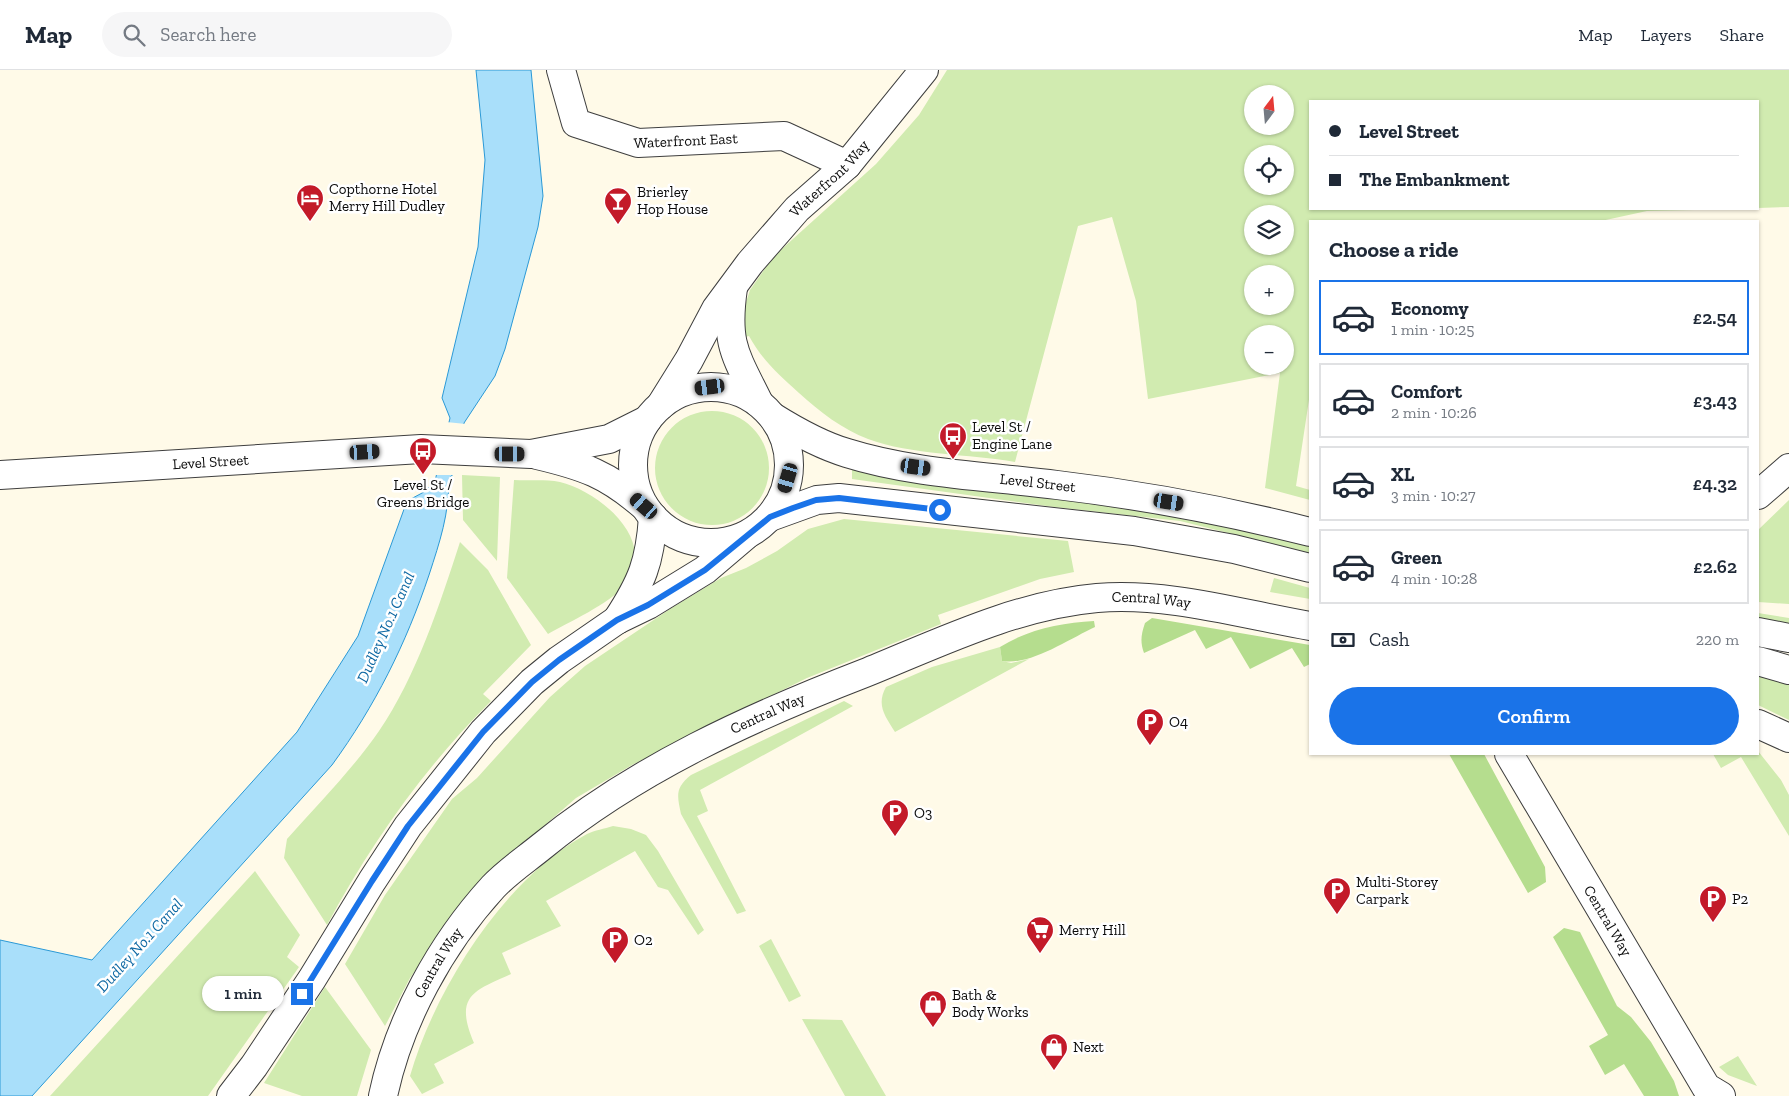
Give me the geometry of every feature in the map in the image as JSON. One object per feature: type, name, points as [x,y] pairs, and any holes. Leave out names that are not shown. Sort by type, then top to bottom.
[{"type":"street","name":"Waterfront East","points":[[561,70],[576,123],[638,142],[784,136],[847,165]]},
{"type":"street","name":"Waterfront Way","points":[[654,413],[689,360],[716,309],[750,263],[797,209],[847,165],[924,70]]},
{"type":"street","name":"Waterfront Way","points":[[734,286],[729,318],[730,340],[734,354],[766,410]]},
{"type":"street","points":[[231,1096],[254,1066],[307,987],[408,826],[483,732],[532,682],[582,643],[617,620],[648,605],[705,570],[745,536],[759,528],[770,517],[784,492],[788,478],[789,456],[784,436],[766,410],[744,394],[710,387],[692,389],[676,395],[654,413],[609,439],[531,454]]},
{"type":"street","name":"Level Street","points":[[766,410],[802,435],[848,454],[901,465],[1058,485],[1222,511],[1309,532]]},
{"type":"street","points":[[617,620],[644,573],[651,549],[648,511],[637,489],[633,472],[634,454],[639,436],[654,413]]},
{"type":"street","name":"Level Street","points":[[0,476],[116,470],[226,460],[421,449],[531,454]]},
{"type":"street","points":[[531,454],[593,471],[620,484],[668,531],[693,541],[706,543],[726,542],[745,536]]},
{"type":"street","points":[[1759,493],[1789,468]]},
{"type":"street","points":[[770,517],[816,500],[839,498],[1134,531],[1234,549],[1309,568]]},
{"type":"street","name":"Central Way","points":[[383,1096],[400,1038],[418,998],[444,952],[494,885],[570,823],[702,743],[943,639],[1014,616],[1075,600],[1115,596],[1155,598],[1309,626]]},
{"type":"street","points":[[1759,632],[1789,638]]},
{"type":"street","points":[[1759,661],[1789,670]]},
{"type":"street","points":[[1759,724],[1789,738]]},
{"type":"street","name":"Central Way","points":[[1510,755],[1711,1093]]},
{"type":"green space","points":[[947,70],[1789,70],[1789,207],[1759,208],[1759,100],[1309,100],[1309,210],[1695,210],[1647,211],[1606,220],[1309,220],[1309,400],[1296,486],[1309,490],[1309,500],[1265,488],[1280,375],[1294,375],[1294,325],[1244,325],[1244,375],[1270,375],[1148,399],[1136,301],[1112,217],[1078,226],[1015,462],[922,451],[868,439],[840,425],[807,400],[765,360],[749,336],[741,338],[741,318],[750,290],[773,257],[876,164],[919,115]]},
{"type":"green space","points":[[712,411],[734,415],[752,428],[765,446],[769,468],[765,490],[752,508],[734,521],[712,525],[690,521],[672,508],[659,490],[655,468],[659,446],[672,428],[690,415]]},
{"type":"green space","points":[[852,468],[1113,503],[1309,543],[1309,553],[1180,521],[1054,507],[852,479]]},
{"type":"green space","points":[[462,475],[500,477],[497,561],[463,520]]},
{"type":"green space","points":[[514,480],[560,482],[584,492],[597,499],[619,519],[633,542],[634,563],[626,581],[617,593],[599,606],[548,634],[507,578]]},
{"type":"green space","points":[[1789,500],[1789,604],[1759,602],[1759,529]]},
{"type":"green space","points":[[844,519],[1068,541],[1074,572],[1040,579],[938,615],[941,624],[807,678],[632,765],[576,798],[514,852],[438,938],[410,978],[385,1026],[345,964],[385,895],[452,799],[477,778],[550,697],[585,666],[670,609],[721,578],[746,568],[777,551],[808,529]]},
{"type":"green space","points":[[460,542],[488,570],[531,645],[483,694],[491,701],[444,752],[401,807],[362,865],[327,925],[284,858],[287,839],[358,759],[392,710],[426,640]]},
{"type":"green space","points":[[1274,578],[1309,588],[1309,599],[1270,592]]},
{"type":"green space","points":[[1759,613],[1789,618],[1789,628],[1759,619]]},
{"type":"green space","points":[[1152,618],[1309,645],[1309,664],[1304,667],[1292,648],[1250,669],[1231,637],[1206,649],[1195,630],[1144,653],[1142,642],[1145,623]]},
{"type":"green space","points":[[1094,621],[1095,627],[1037,656],[1013,661],[1002,661],[1000,647],[1022,636],[1057,625]]},
{"type":"green space","points":[[1000,647],[1002,661],[1011,663],[1029,659],[895,732],[885,715],[882,705],[883,693],[886,687],[932,667]]},
{"type":"green space","points":[[1759,675],[1789,685],[1789,720],[1759,705]]},
{"type":"green space","points":[[844,701],[853,706],[700,790],[708,811],[697,816],[746,911],[737,914],[681,814],[678,797],[682,784],[691,775]]},
{"type":"green space","points":[[1759,752],[1781,780],[1789,795],[1789,836],[1741,757],[1721,768],[1714,755],[1759,755]]},
{"type":"green space","points":[[1450,755],[1485,755],[1545,867],[1546,882],[1528,893]]},
{"type":"green space","points":[[613,826],[631,829],[646,835],[658,851],[704,930],[698,935],[668,890],[658,887],[635,851],[546,901],[561,926],[502,953],[511,974],[477,991],[467,1005],[468,1027],[474,1043],[434,1064],[444,1083],[422,1094],[410,1076],[421,1042],[455,973],[477,939],[528,878],[557,853],[593,831]]},
{"type":"green space","points":[[255,871],[300,935],[287,957],[299,967],[208,1096],[50,1096]]},
{"type":"green space","points":[[1564,928],[1580,932],[1617,1006],[1631,1017],[1651,1042],[1674,1081],[1679,1096],[1644,1096],[1624,1064],[1605,1075],[1589,1046],[1608,1035],[1553,937]]},
{"type":"green space","points":[[771,939],[801,996],[789,1002],[759,946]]},
{"type":"green space","points":[[325,987],[371,1050],[357,1096],[302,1096],[264,1083]]},
{"type":"green space","points":[[802,1019],[842,1020],[886,1096],[845,1096]]},
{"type":"green space","points":[[1738,1056],[1757,1086],[1728,1075],[1719,1067]]},
{"type":"water","name":"Dudley No.1 Canal","points":[[476,70],[531,70],[543,196],[538,227],[505,349],[495,376],[464,423],[457,471],[449,478],[446,516],[440,539],[420,601],[400,650],[376,697],[332,765],[32,1096],[0,1096],[0,940],[92,960],[297,732],[358,636],[407,501],[424,492],[435,481],[450,418],[442,398],[478,247],[485,160]]},
{"type":"pier","points":[[446,422],[466,424],[460,471],[456,475],[434,475]]},
{"type":"place","name":"Copthorne Hotel Merry Hill Dudley","points":[[310,222]]},
{"type":"place","name":"Brierley Hop House","points":[[618,225]]},
{"type":"place","name":"Level St / Engine Lane","points":[[953,460]]},
{"type":"place","name":"Level St / Greens Bridge","points":[[423,475]]},
{"type":"place","name":"O4","points":[[1150,746]]},
{"type":"place","name":"O3","points":[[895,837]]},
{"type":"place","name":"Multi-Storey Carpark","points":[[1337,915]]},
{"type":"place","name":"P2","points":[[1713,923]]},
{"type":"place","name":"Merry Hill","points":[[1040,954]]},
{"type":"place","name":"O2","points":[[615,964]]},
{"type":"place","name":"Bath & Body Works","points":[[933,1028]]},
{"type":"place","name":"Next","points":[[1054,1071]]},
{"type":"route","points":[[302,994],[408,826],[483,732],[532,682],[559,660],[617,620],[648,605],[705,570],[745,536],[759,528],[770,517],[816,500],[839,498],[940,510]]}]
